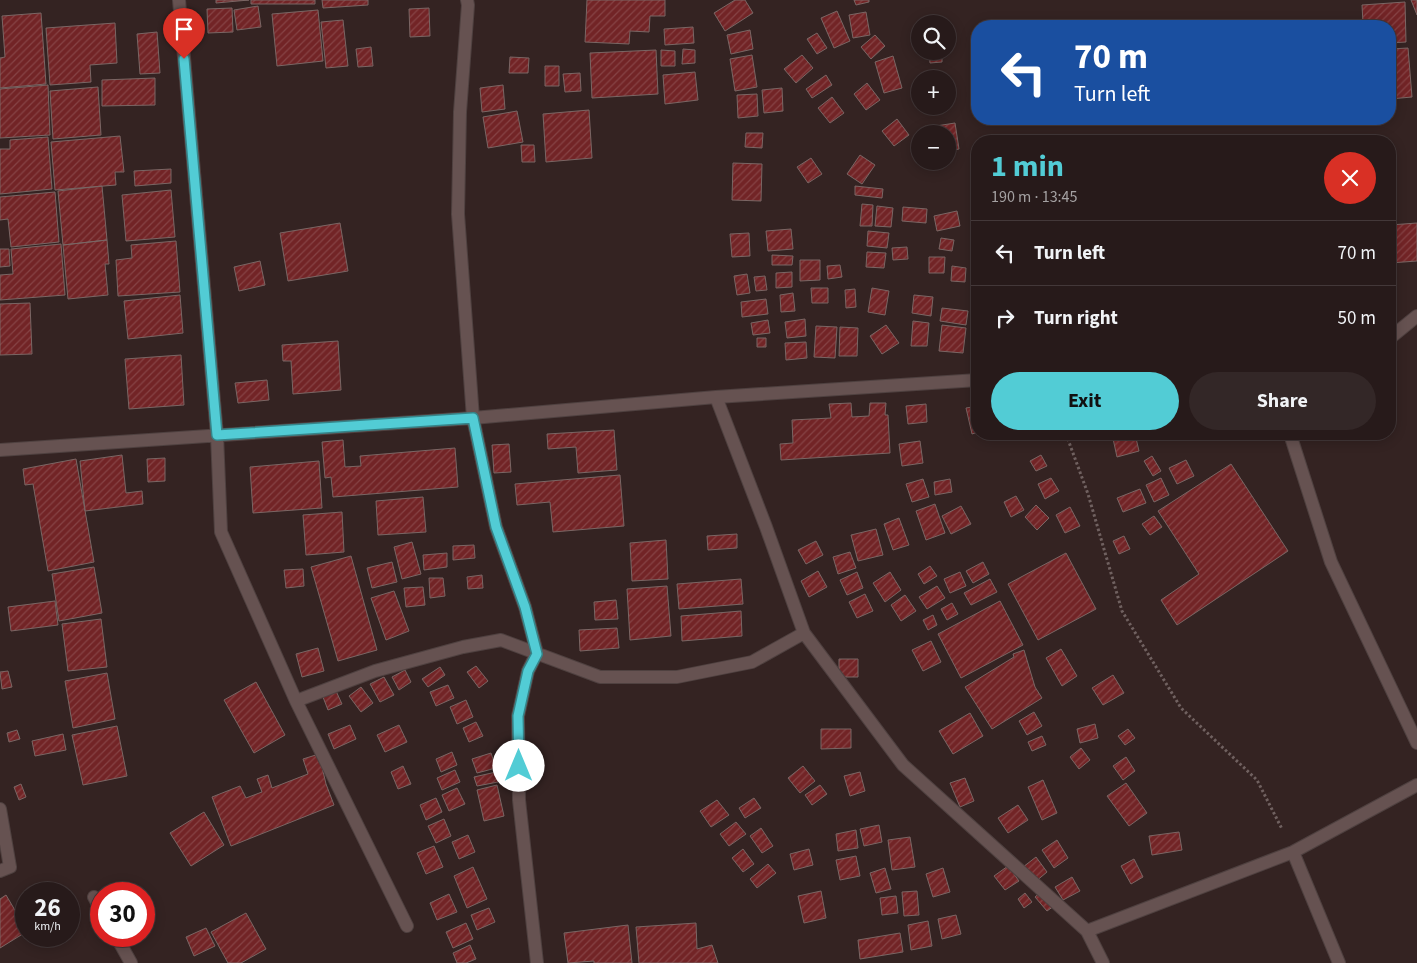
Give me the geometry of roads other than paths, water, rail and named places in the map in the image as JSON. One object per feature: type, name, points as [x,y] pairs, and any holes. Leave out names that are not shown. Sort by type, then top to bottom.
[{"type":"street","points":[[179,0],[217,435],[220,532],[296,701],[407,926]]},
{"type":"street","points":[[467,0],[460,112],[458,214],[473,418],[496,527],[525,607],[537,654],[528,671],[518,716],[519,800],[537,963]]},
{"type":"street","points":[[1396,333],[1417,316]]},
{"type":"street","points":[[0,450],[473,418],[716,397],[971,380]]},
{"type":"street","points":[[716,397],[804,633],[903,765],[1087,930],[1103,963]]},
{"type":"street","points":[[1292,440],[1331,562],[1417,743]]},
{"type":"street","points":[[296,701],[375,671],[463,647],[501,640],[600,678],[677,677],[752,662],[804,633]]},
{"type":"street","points":[[1087,930],[1293,852],[1417,785]]},
{"type":"street","points":[[0,809],[10,867],[0,871]]},
{"type":"street","points":[[1293,852],[1339,963]]},
{"type":"street","points":[[122,947],[131,963]]}]
